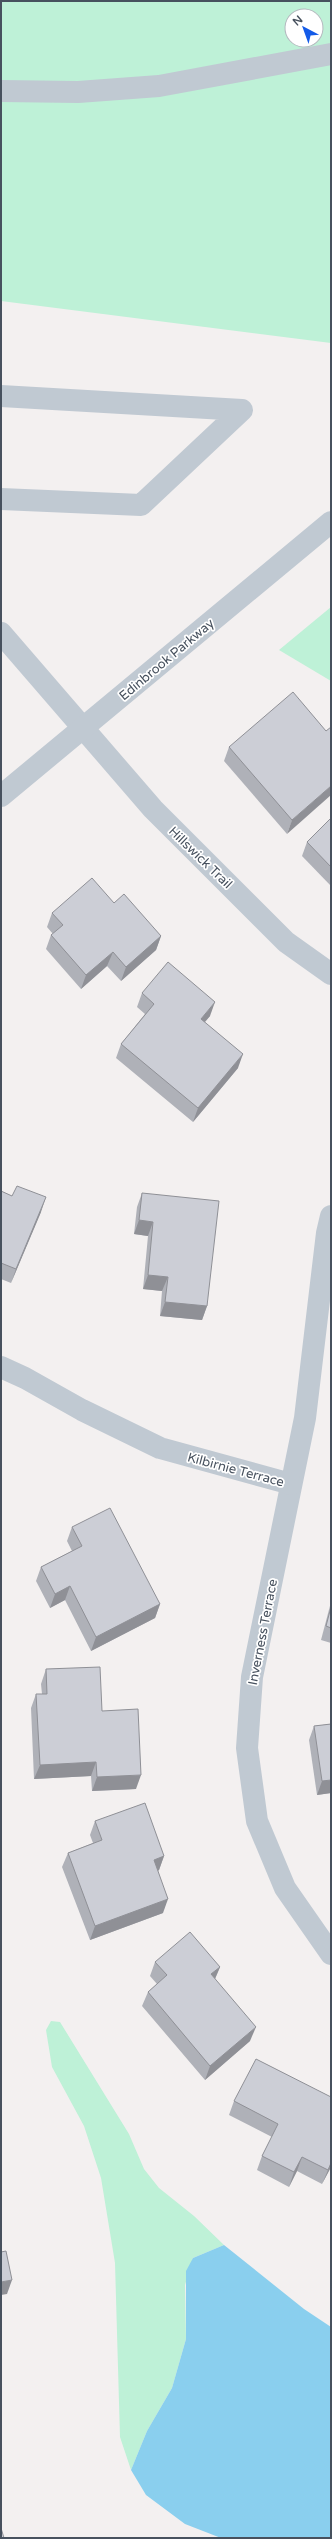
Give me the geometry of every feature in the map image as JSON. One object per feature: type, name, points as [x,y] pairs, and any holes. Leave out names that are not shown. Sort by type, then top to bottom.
[{"type":"street","points":[[1,91],[78,92],[158,86],[331,54]]},
{"type":"street","points":[[1,396],[242,410],[141,505],[1,499]]},
{"type":"street","name":"Edinbrook Parkway","points":[[1,796],[331,522]]},
{"type":"street","name":"Hillswick Trail","points":[[1,633],[81,729],[152,810],[286,942],[331,974]]},
{"type":"street","name":"Kilbirnie Terrace","points":[[1,1367],[25,1378],[82,1410],[160,1448],[291,1484],[309,1397],[327,1233],[331,1216]]},
{"type":"street","name":"Inverness Terrace","points":[[291,1484],[252,1677],[247,1748],[257,1822],[286,1888],[331,1954]]},
{"type":"green space","points":[[1,1],[331,1],[331,343],[1,301]]},
{"type":"green space","points":[[331,607],[331,681],[279,650]]},
{"type":"green space","points":[[51,2021],[60,2022],[129,2134],[144,2169],[159,2188],[194,2216],[224,2245],[193,2258],[185,2285],[186,2339],[172,2388],[147,2431],[131,2470],[120,2437],[115,2263],[101,2178],[84,2126],[52,2067],[46,2030]]},
{"type":"water","points":[[224,2245],[304,2309],[331,2327],[331,2538],[221,2538],[185,2524],[146,2495],[131,2470],[147,2431],[172,2388],[186,2339],[186,2271],[193,2258]]},
{"type":"building","points":[[293,692],[326,731],[331,727],[331,786],[292,820],[229,747]]},
{"type":"building","points":[[331,818],[331,867],[307,842]]},
{"type":"building","points":[[92,878],[114,903],[124,894],[161,936],[126,967],[113,952],[86,975],[51,935],[63,925],[52,913]]},
{"type":"building","points":[[168,962],[215,1002],[201,1019],[243,1054],[198,1108],[121,1044],[154,1004],[142,993]]},
{"type":"building","points":[[17,1186],[46,1197],[16,1269],[1,1263],[1,1191],[12,1196]]},
{"type":"building","points":[[142,1193],[219,1201],[207,1306],[165,1302],[168,1277],[148,1275],[153,1222],[139,1220]]},
{"type":"building","points":[[110,1508],[160,1604],[96,1637],[70,1586],[55,1594],[41,1567],[82,1546],[72,1527]]},
{"type":"building","points":[[331,1607],[331,1628],[326,1626]]},
{"type":"building","points":[[100,1667],[102,1711],[138,1709],[141,1775],[97,1777],[96,1762],[40,1765],[36,1694],[47,1694],[46,1669]]},
{"type":"building","points":[[331,1724],[331,1780],[322,1781],[314,1726]]},
{"type":"building","points":[[145,1803],[164,1856],[154,1860],[168,1899],[95,1926],[68,1853],[102,1840],[95,1821]]},
{"type":"building","points":[[190,1932],[220,1967],[211,1974],[256,2027],[210,2066],[148,1992],[167,1975],[155,1962]]},
{"type":"building","points":[[256,2059],[331,2097],[331,2163],[328,2170],[302,2157],[294,2172],[262,2156],[278,2124],[234,2101]]},
{"type":"building","points":[[6,2251],[12,2280],[1,2282],[1,2252]]},
{"type":"building","points":[[1,2528],[4,2538],[1,2538]]}]
